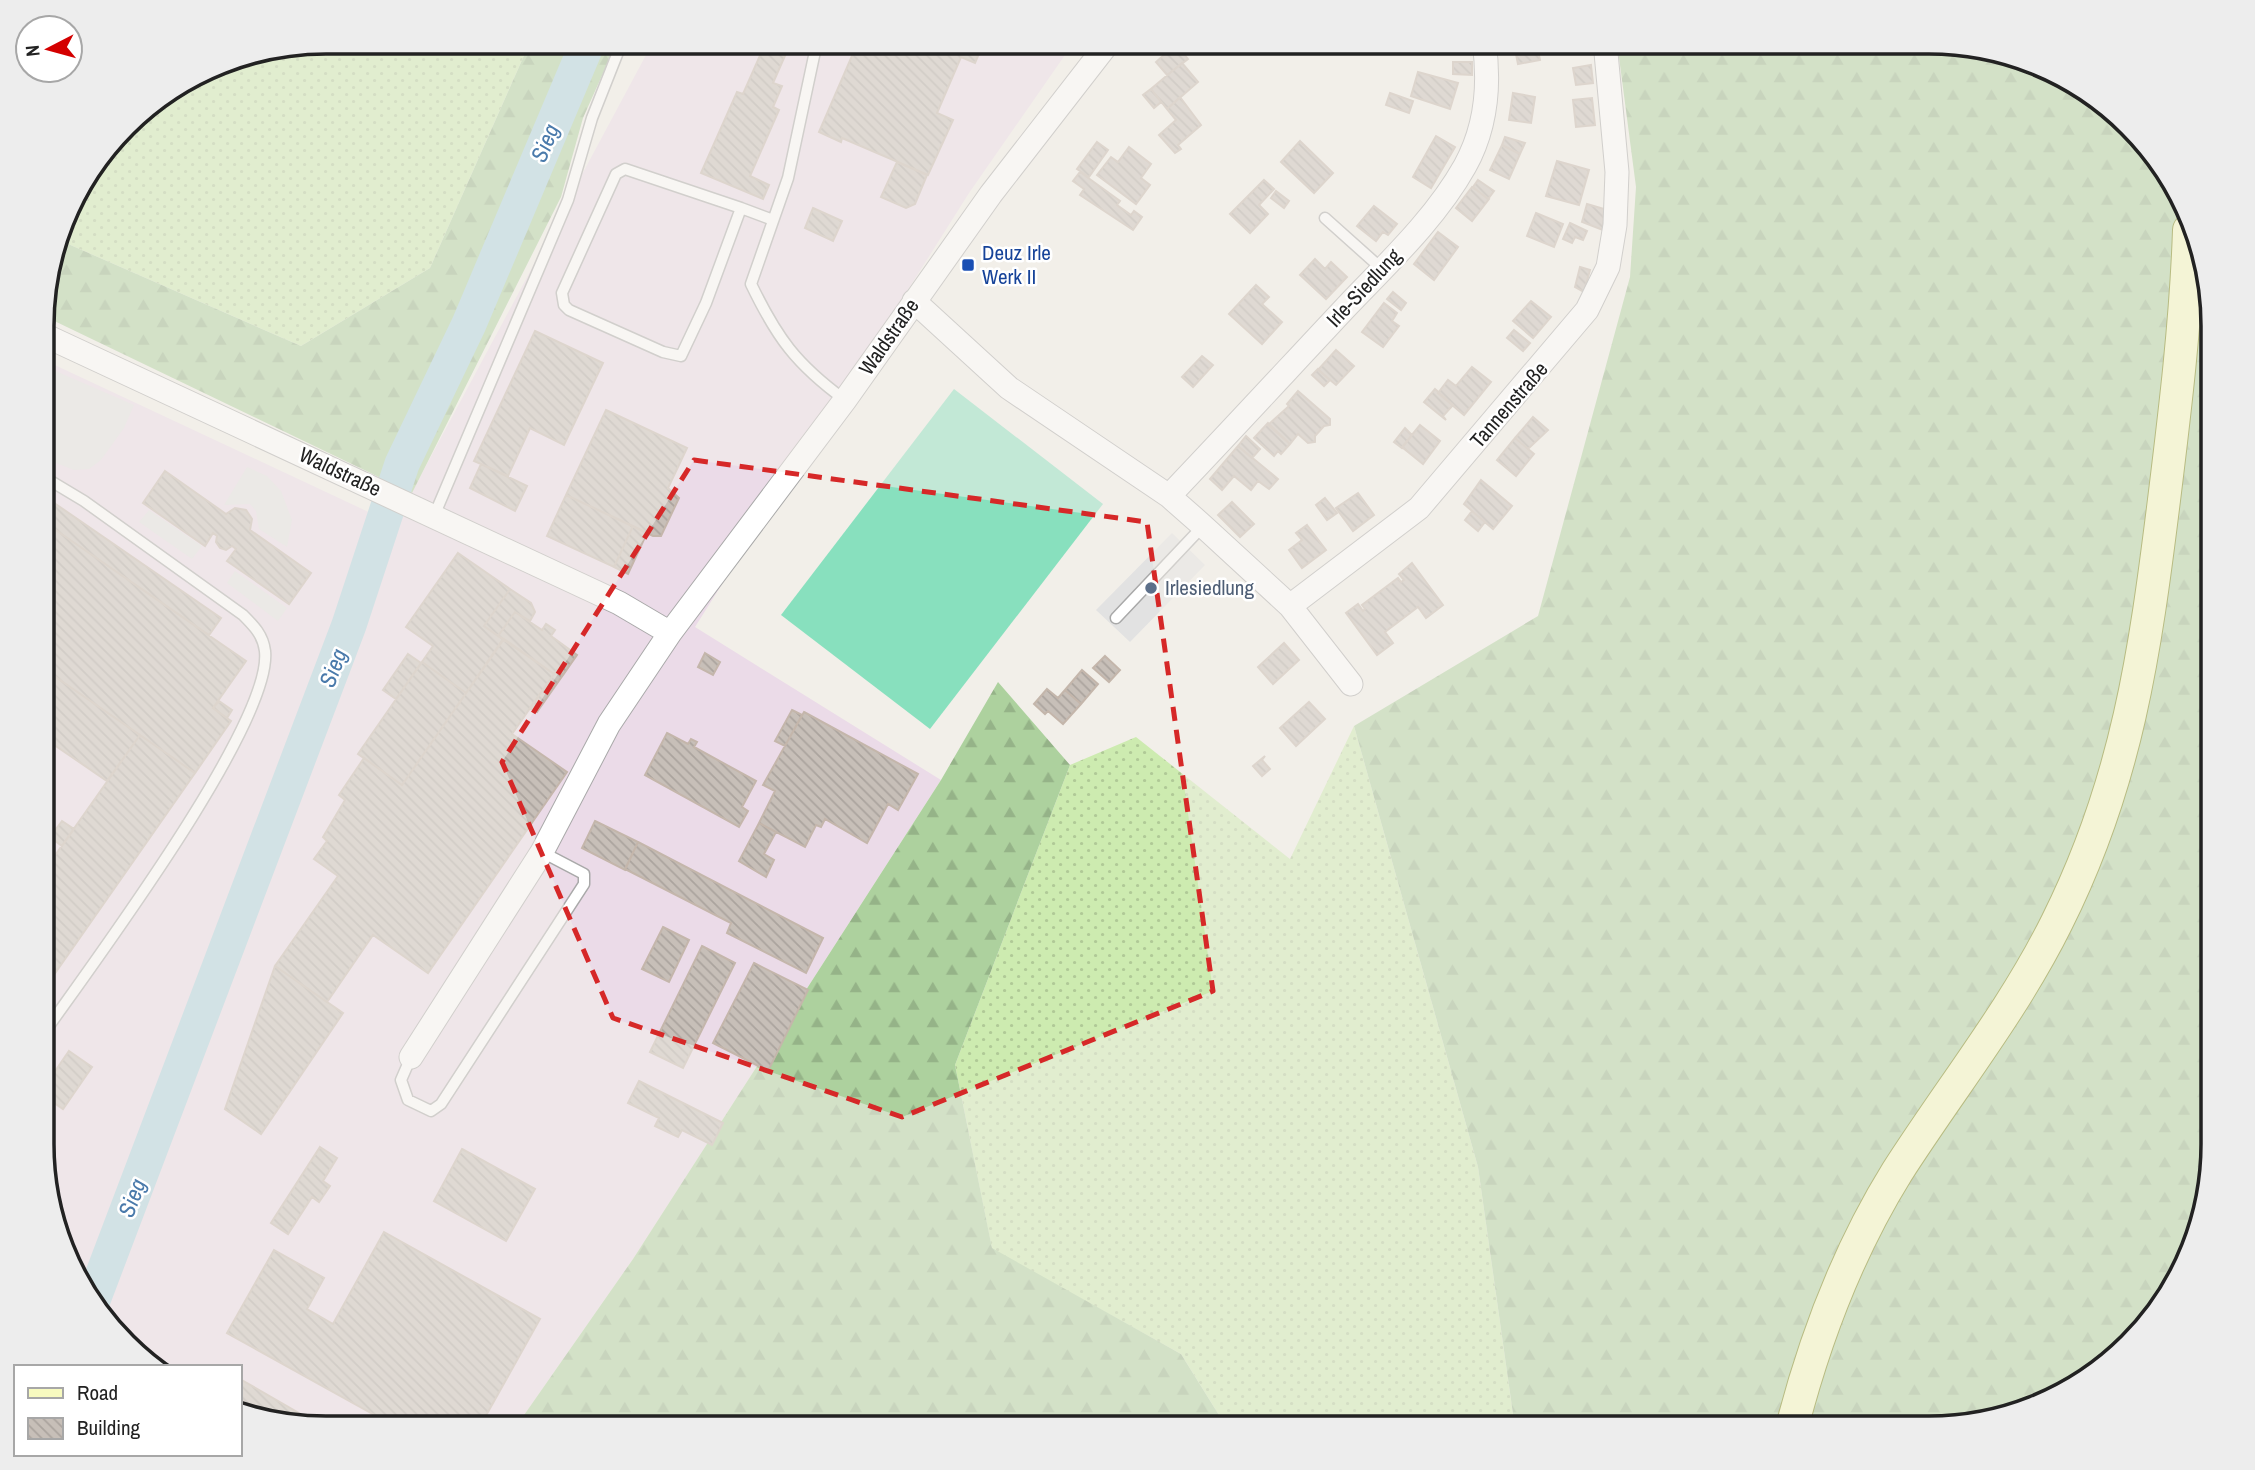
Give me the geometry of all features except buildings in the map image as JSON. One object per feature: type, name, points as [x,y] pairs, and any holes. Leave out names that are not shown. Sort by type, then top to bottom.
[{"type":"main road","points":[[1795,1416],[1828,1313],[1863,1232],[1897,1173],[2036,961],[2077,882],[2101,823],[2120,758],[2145,649],[2172,431],[2188,245]]},
{"type":"street","name":"Waldstraße","points":[[411,1058],[542,852],[609,724],[670,633],[845,400],[991,194],[1100,54]]},
{"type":"street","name":"Irle-Siedlung","points":[[1169,496],[1382,270],[1433,211],[1465,166],[1482,123],[1489,77],[1486,54]]},
{"type":"street","name":"Tannenstraße","points":[[1290,606],[1419,508],[1587,310],[1608,267],[1615,225],[1617,172],[1606,54]]},
{"type":"street","points":[[915,301],[1009,388],[1169,496],[1290,606],[1350,684]]},
{"type":"street","name":"Waldstraße","points":[[54,340],[619,603],[670,633]]},
{"type":"lane","points":[[435,516],[479,418],[568,200],[592,118],[617,54]]},
{"type":"lane","points":[[814,54],[788,178],[751,284],[771,326],[808,372],[845,400]]},
{"type":"lane","points":[[741,208],[706,303],[681,356],[663,352],[569,310],[564,305],[562,293],[615,174],[625,169],[741,208],[773,220]]},
{"type":"lane","points":[[1325,218],[1382,270]]},
{"type":"lane","points":[[54,483],[106,517],[243,615],[258,631],[265,650],[256,693],[245,722],[215,776],[152,880],[54,1019]]},
{"type":"lane","points":[[1116,618],[1203,526]]},
{"type":"lane","points":[[411,1058],[401,1080],[408,1100],[431,1111],[441,1104],[584,884],[584,874],[542,852]]},
{"type":"highlighted area","points":[[694,460],[1147,522],[1213,991],[902,1117],[613,1018],[502,762]]},
{"type":"shaded area","points":[[647,54],[1066,54],[969,193],[695,627],[941,780],[633,1259],[523,1416],[327,1416],[273,1411],[242,1402],[242,1365],[169,1365],[122,1323],[100,1295],[82,1264],[59,1197],[54,1143],[54,365],[392,523],[406,503]]},
{"type":"shaded area","points":[[54,370],[134,405],[124,428],[101,460],[89,469],[74,470],[54,462]]},
{"type":"shaded area","points":[[247,467],[267,476],[281,491],[292,520],[287,547],[259,529],[256,511],[250,504],[224,505]]},
{"type":"shaded area","points":[[149,510],[202,546],[192,559],[139,522]]},
{"type":"shaded area","name":"Irlesiedlung","points":[[1172,533],[1205,565],[1130,642],[1096,610]]},
{"type":"shaded area","points":[[235,571],[287,608],[278,621],[227,583]]},
{"type":"green space","points":[[327,54],[525,54],[430,268],[301,346],[68,244],[82,206],[100,175],[134,134],[175,100],[222,75],[273,59]]},
{"type":"green space","points":[[525,54],[612,54],[583,118],[561,197],[412,493],[54,321],[59,273],[68,244],[301,346],[430,268]]},
{"type":"green space","points":[[1619,54],[1946,55],[1982,59],[2016,69],[2049,82],[2080,100],[2121,134],[2155,175],[2173,206],[2186,239],[2196,273],[2201,327],[2201,1143],[2196,1197],[2173,1264],[2155,1295],[2133,1323],[2108,1348],[2080,1370],[2049,1388],[2016,1401],[1982,1411],[1928,1416],[1513,1416],[1478,1167],[1354,726],[1538,616],[1630,277],[1636,187]]},
{"type":"green space","points":[[954,389],[1103,504],[930,729],[781,615]]},
{"type":"green space","points":[[998,682],[1070,765],[955,1065],[992,1248],[1181,1354],[1220,1416],[523,1416],[633,1259],[941,780]]},
{"type":"green space","points":[[1354,726],[1478,1167],[1513,1416],[1220,1416],[1181,1354],[992,1249],[955,1065],[1070,765],[1136,737],[1290,859]]},
{"type":"waterway","name":"Sieg","points":[[97,1290],[349,625],[402,464],[469,324],[583,54]]},
{"type":"place","name":"Deuz Irle Werk II","points":[[968,265]]},
{"type":"place","name":"Irlesiedlung","points":[[1151,588]]}]
